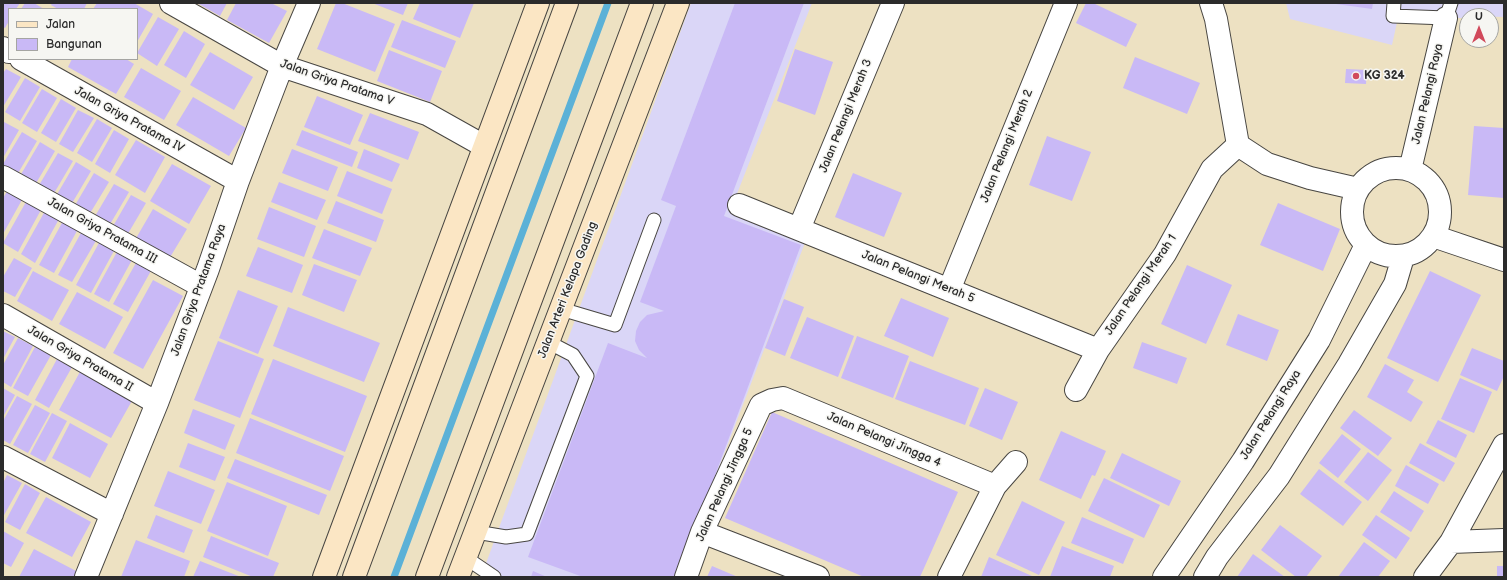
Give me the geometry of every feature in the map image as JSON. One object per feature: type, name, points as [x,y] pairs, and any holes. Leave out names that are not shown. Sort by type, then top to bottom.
[{"type":"street","name":"Jalan Griya Pratama V","points":[[172,3],[282,66],[426,114],[484,146]]},
{"type":"street","name":"Jalan Griya Pratama Raya","points":[[86,577],[157,403],[201,286],[238,181],[282,66],[309,3]]},
{"type":"street","points":[[324,577],[538,3]]},
{"type":"street","points":[[354,577],[567,3]]},
{"type":"street","points":[[427,577],[642,3]]},
{"type":"street","name":"Jalan Arteri Kelapa Gading","points":[[462,568],[678,3]]},
{"type":"street","name":"Jalan Pelangi Merah 3","points":[[799,229],[893,3]]},
{"type":"street","name":"Jalan Pelangi Merah 2","points":[[949,290],[1066,3]]},
{"type":"street","name":"Jalan Pelangi Raya","points":[[1410,170],[1448,10]]},
{"type":"street","points":[[1214,11],[1238,146],[1267,164],[1310,178],[1358,189]]},
{"type":"street","name":"Jalan Griya Pratama IV","points":[[23,60],[238,181]]},
{"type":"street","name":"Jalan Pelangi Merah 1","points":[[1076,390],[1098,350],[1165,254],[1212,169],[1238,146]]},
{"type":"street","points":[[1395,168],[1410,170],[1427,181],[1438,197],[1440,211],[1439,224],[1433,236],[1424,247],[1403,257],[1385,255],[1366,245],[1355,229],[1352,216],[1352,202],[1358,189],[1368,178],[1380,171],[1395,168]]},
{"type":"street","name":"Jalan Griya Pratama III","points":[[3,177],[201,286]]},
{"type":"street","name":"Jalan Pelangi Merah 5","points":[[739,205],[1098,350]]},
{"type":"street","points":[[1433,236],[1504,260]]},
{"type":"street","name":"Jalan Pelangi Raya","points":[[1164,577],[1243,461],[1319,340],[1366,245]]},
{"type":"street","points":[[1205,577],[1217,557],[1279,476],[1349,364],[1395,284],[1403,257]]},
{"type":"street","name":"Jalan Griya Pratama II","points":[[3,315],[157,403]]},
{"type":"street","name":"Jalan Pelangi Jingga 4","points":[[772,400],[783,398],[996,486]]},
{"type":"street","name":"Jalan Pelangi Jingga 5","points":[[686,577],[702,532],[761,405],[772,400]]},
{"type":"street","points":[[1425,577],[1452,542],[1504,444]]},
{"type":"street","points":[[3,457],[112,514]]},
{"type":"street","points":[[948,577],[996,486],[1016,462]]},
{"type":"street","points":[[702,532],[818,577]]},
{"type":"street","points":[[1452,542],[1504,540]]},
{"type":"lane","points":[[1394,3],[1393,16],[1448,10]]},
{"type":"lane","points":[[561,309],[615,325],[654,220]]},
{"type":"lane","points":[[476,532],[506,537],[527,534],[587,376],[573,355],[548,342]]},
{"type":"lane","points":[[462,568],[494,577]]},
{"type":"shaded area","points":[[691,3],[812,3],[731,209],[806,240],[677,577],[481,577]]},
{"type":"shaded area","points":[[1286,3],[1504,3],[1504,17],[1499,17],[1499,8],[1459,8],[1459,18],[1398,18],[1392,45],[1290,19]]},
{"type":"building","points":[[3,3],[20,3],[17,8],[8,8],[8,23],[5,28],[3,27]]},
{"type":"building","points":[[25,3],[34,3],[42,8],[22,8]]},
{"type":"building","points":[[52,3],[87,3],[84,8],[56,8],[51,5]]},
{"type":"building","points":[[97,3],[134,3],[153,14],[138,40],[138,8],[94,8]]},
{"type":"building","points":[[197,3],[227,3],[220,16]]},
{"type":"building","points":[[236,3],[271,3],[287,11],[269,43],[227,20]]},
{"type":"building","points":[[336,3],[342,3],[395,24],[375,72],[317,49]]},
{"type":"building","points":[[372,3],[408,3],[403,15]]},
{"type":"building","points":[[420,3],[474,3],[460,38],[413,19]]},
{"type":"building","points":[[735,3],[804,3],[724,216],[801,245],[677,577],[583,577],[528,557],[608,343],[647,358],[639,350],[635,341],[636,331],[640,322],[647,315],[664,311],[640,302],[676,206],[661,200]]},
{"type":"building","points":[[1086,3],[1093,3],[1137,24],[1126,47],[1076,23]]},
{"type":"building","points":[[1329,3],[1373,3],[1372,9]]},
{"type":"building","points":[[158,17],[179,29],[157,66],[138,54]]},
{"type":"building","points":[[402,20],[456,41],[445,68],[391,47]]},
{"type":"building","points":[[184,31],[205,44],[186,78],[164,65]]},
{"type":"building","points":[[795,49],[833,62],[815,115],[777,101]]},
{"type":"building","points":[[389,50],[442,71],[430,102],[377,81]]},
{"type":"building","points":[[210,52],[253,77],[234,110],[190,85]]},
{"type":"building","points":[[1135,57],[1200,83],[1187,114],[1123,88]]},
{"type":"building","points":[[72,60],[128,60],[134,64],[116,94],[68,67]]},
{"type":"building","points":[[141,68],[181,91],[164,120],[124,97]]},
{"type":"building","points":[[6,69],[21,77],[3,107],[3,73]]},
{"type":"building","name":"KG 324","points":[[1346,69],[1367,70],[1366,84],[1345,83]]},
{"type":"building","points":[[25,78],[40,87],[20,121],[5,112]]},
{"type":"building","points":[[42,89],[57,98],[37,132],[22,123]]},
{"type":"building","points":[[317,96],[363,115],[350,145],[304,127]]},
{"type":"building","points":[[193,97],[246,128],[229,156],[176,125]]},
{"type":"building","points":[[61,99],[76,108],[56,142],[41,133]]},
{"type":"building","points":[[78,110],[94,118],[73,152],[59,144]]},
{"type":"building","points":[[370,113],[419,132],[408,160],[358,141]]},
{"type":"building","points":[[97,119],[112,128],[92,162],[77,153]]},
{"type":"building","points":[[4,122],[19,130],[3,158],[3,124]]},
{"type":"building","points":[[1474,126],[1504,128],[1504,198],[1468,195]]},
{"type":"building","points":[[114,130],[129,139],[110,173],[95,164]]},
{"type":"building","points":[[302,130],[358,152],[352,167],[296,145]]},
{"type":"building","points":[[22,132],[37,141],[17,175],[3,167],[3,164]]},
{"type":"building","points":[[1047,136],[1091,152],[1072,201],[1029,185]]},
{"type":"building","points":[[136,140],[165,157],[145,193],[115,175]]},
{"type":"building","points":[[40,142],[55,151],[35,185],[20,176]]},
{"type":"building","points":[[292,149],[338,167],[328,191],[282,173]]},
{"type":"building","points":[[364,149],[400,164],[392,182],[357,168]]},
{"type":"building","points":[[58,153],[73,161],[53,195],[38,187]]},
{"type":"building","points":[[76,162],[91,171],[71,205],[56,196]]},
{"type":"building","points":[[172,164],[211,186],[189,224],[150,201]]},
{"type":"building","points":[[347,171],[392,189],[382,214],[337,196]]},
{"type":"building","points":[[94,173],[109,182],[89,215],[74,207]]},
{"type":"building","points":[[853,173],[902,193],[884,237],[835,217]]},
{"type":"building","points":[[279,182],[326,200],[317,220],[271,202]]},
{"type":"building","points":[[114,184],[129,192],[109,226],[94,218]]},
{"type":"building","points":[[8,190],[23,198],[3,234],[3,198]]},
{"type":"building","points":[[131,195],[146,203],[126,237],[112,228]]},
{"type":"building","points":[[27,200],[42,208],[18,252],[3,243]]},
{"type":"building","points":[[336,201],[384,220],[376,242],[327,223]]},
{"type":"building","points":[[1278,203],[1340,229],[1323,271],[1260,245]]},
{"type":"building","points":[[269,207],[316,226],[304,257],[257,239]]},
{"type":"building","points":[[153,209],[187,229],[169,259],[135,240]]},
{"type":"building","points":[[45,211],[59,219],[35,263],[21,254]]},
{"type":"building","points":[[63,221],[78,229],[54,273],[39,265]]},
{"type":"building","points":[[324,229],[372,248],[360,276],[312,258]]},
{"type":"building","points":[[82,231],[97,239],[72,282],[58,275]]},
{"type":"building","points":[[100,241],[115,249],[91,293],[76,285]]},
{"type":"building","points":[[258,247],[303,265],[292,293],[246,276]]},
{"type":"building","points":[[118,250],[133,258],[109,302],[94,294]]},
{"type":"building","points":[[14,258],[32,268],[15,297],[3,291],[3,277]]},
{"type":"building","points":[[137,261],[152,269],[128,312],[113,304]]},
{"type":"building","points":[[314,264],[357,280],[344,312],[302,295]]},
{"type":"building","points":[[1187,265],[1232,285],[1206,344],[1161,324]]},
{"type":"building","points":[[33,271],[69,290],[52,321],[17,301]]},
{"type":"building","points":[[1430,271],[1481,295],[1438,382],[1387,358]]},
{"type":"building","points":[[153,280],[183,296],[143,369],[113,353]]},
{"type":"building","points":[[238,290],[278,306],[258,354],[219,338]]},
{"type":"building","points":[[77,292],[123,317],[105,349],[59,324]]},
{"type":"building","points":[[901,298],[949,318],[933,357],[884,336]]},
{"type":"building","points":[[784,299],[804,307],[785,356],[765,348]]},
{"type":"building","points":[[288,307],[380,343],[364,382],[273,346]]},
{"type":"building","points":[[1238,314],[1279,330],[1267,361],[1226,345]]},
{"type":"building","points":[[807,317],[854,336],[838,377],[790,358]]},
{"type":"building","points":[[3,331],[15,337],[3,359]]},
{"type":"building","points":[[857,336],[909,356],[893,398],[841,378]]},
{"type":"building","points":[[18,338],[33,346],[11,387],[3,382],[3,365]]},
{"type":"building","points":[[218,341],[264,359],[240,418],[194,400]]},
{"type":"building","points":[[1142,342],[1187,358],[1177,384],[1133,368]]},
{"type":"building","points":[[35,347],[51,355],[28,396],[13,388]]},
{"type":"building","points":[[1472,348],[1504,361],[1504,376],[1497,391],[1460,375]]},
{"type":"building","points":[[57,359],[72,367],[49,408],[35,400]]},
{"type":"building","points":[[273,359],[367,396],[345,452],[251,414]]},
{"type":"building","points":[[910,361],[979,388],[965,425],[895,399]]},
{"type":"building","points":[[1385,364],[1414,380],[1407,392],[1423,402],[1411,422],[1367,397]]},
{"type":"building","points":[[81,370],[133,399],[111,438],[59,410]]},
{"type":"building","points":[[1460,378],[1492,392],[1474,433],[1441,419]]},
{"type":"building","points":[[3,388],[15,395],[3,417]]},
{"type":"building","points":[[985,388],[1018,402],[1002,440],[969,426]]},
{"type":"building","points":[[17,396],[32,404],[10,444],[3,440],[3,421]]},
{"type":"building","points":[[35,405],[50,413],[28,453],[13,445]]},
{"type":"building","points":[[193,409],[235,425],[225,450],[184,433]]},
{"type":"building","points":[[1354,410],[1392,438],[1378,456],[1340,428]]},
{"type":"building","points":[[772,412],[958,492],[920,577],[864,577],[725,518]]},
{"type":"building","points":[[52,413],[67,421],[45,462],[30,454]]},
{"type":"building","points":[[250,418],[344,456],[330,491],[236,453]]},
{"type":"building","points":[[1438,420],[1467,435],[1456,458],[1426,443]]},
{"type":"building","points":[[70,423],[108,444],[90,478],[52,458]]},
{"type":"building","points":[[1061,431],[1106,451],[1095,476],[1092,475],[1081,499],[1039,480]]},
{"type":"building","points":[[1342,434],[1361,449],[1338,478],[1319,463]]},
{"type":"building","points":[[188,443],[225,457],[215,481],[179,467]]},
{"type":"building","points":[[1420,443],[1455,463],[1444,482],[1409,463]]},
{"type":"building","points":[[1368,452],[1392,470],[1368,501],[1344,482]]},
{"type":"building","points":[[1122,453],[1181,481],[1169,506],[1110,478]]},
{"type":"building","points":[[235,459],[327,495],[319,515],[227,478]]},
{"type":"building","points":[[1406,465],[1439,484],[1428,504],[1395,486]]},
{"type":"building","points":[[1319,469],[1362,502],[1343,526],[1300,494]]},
{"type":"building","points":[[168,471],[215,490],[201,524],[154,506]]},
{"type":"building","points":[[7,475],[22,483],[3,517],[3,483]]},
{"type":"building","points":[[1104,478],[1160,505],[1144,538],[1088,511]]},
{"type":"building","points":[[227,482],[287,506],[268,556],[207,531]]},
{"type":"building","points":[[25,484],[40,493],[20,530],[5,522]]},
{"type":"building","points":[[1394,491],[1424,511],[1411,532],[1380,512]]},
{"type":"building","points":[[46,497],[91,522],[72,557],[26,533]]},
{"type":"building","points":[[1022,501],[1065,522],[1039,575],[996,555]]},
{"type":"building","points":[[156,515],[193,530],[184,553],[147,538]]},
{"type":"building","points":[[1376,515],[1410,538],[1396,559],[1362,535]]},
{"type":"building","points":[[1082,517],[1134,539],[1123,564],[1071,543]]},
{"type":"building","points":[[1280,525],[1322,556],[1306,577],[1296,577],[1261,550]]},
{"type":"building","points":[[3,531],[24,543],[11,567],[3,563]]},
{"type":"building","points":[[211,536],[279,563],[273,577],[253,577],[203,557]]},
{"type":"building","points":[[136,540],[190,561],[184,577],[121,577]]},
{"type":"building","points":[[1364,542],[1390,561],[1378,577],[1338,577]]},
{"type":"building","points":[[1062,546],[1114,566],[1110,577],[1050,577]]},
{"type":"building","points":[[34,549],[80,573],[78,577],[19,577]]},
{"type":"building","points":[[1253,554],[1285,577],[1237,577]]},
{"type":"building","points":[[989,557],[1032,576],[1032,577],[981,577]]},
{"type":"building","points":[[200,561],[241,577],[193,577]]},
{"type":"building","points":[[712,566],[738,577],[707,577]]},
{"type":"building","points":[[1497,566],[1504,566],[1504,577],[1497,577]]},
{"type":"building","points":[[533,571],[547,577],[531,577]]},
{"type":"waterway","points":[[394,577],[608,3]]},
{"type":"place","name":"KG 324","points":[[1356,76]]}]
